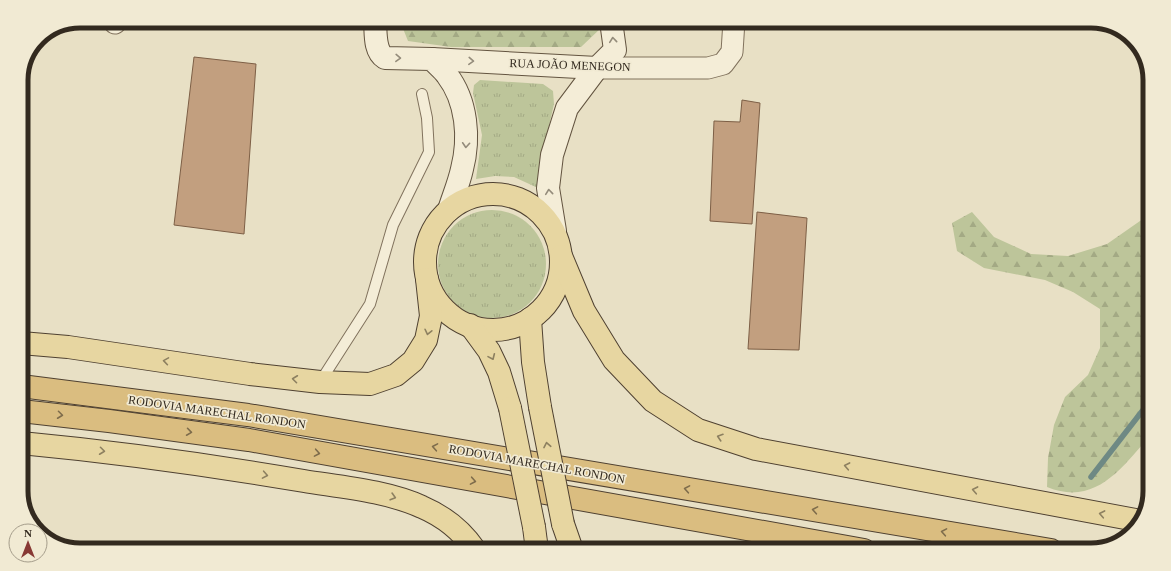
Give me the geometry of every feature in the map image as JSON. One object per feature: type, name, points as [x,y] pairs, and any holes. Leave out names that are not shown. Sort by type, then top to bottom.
[{"type":"highway","name":"RODOVIA MARECHAL RONDON","points":[[28,387],[103,395],[248,415],[1009,543]]},
{"type":"highway","name":"RODOVIA MARECHAL RONDON","points":[[28,412],[249,440],[825,543]]},
{"type":"main road","name":"RUA JOÃO MENEGON","points":[[376,28],[378,49],[380,54],[385,58],[597,68]]},
{"type":"main road","points":[[612,28],[614,50],[597,68],[567,108],[552,155],[548,188],[561,256],[584,311],[614,360],[653,401],[698,430],[756,449],[1134,520]]},
{"type":"main road","points":[[432,60],[447,75],[460,97],[465,118],[467,144],[463,169],[449,210]]},
{"type":"main road","points":[[28,344],[68,347],[250,374],[320,382],[370,384],[396,375],[413,361],[426,340],[431,316],[425,258],[429,240],[437,224],[449,210],[467,199],[488,194],[510,196],[530,204],[546,218],[555,231]]},
{"type":"main road","points":[[427,279],[436,299],[451,315],[470,325],[490,329],[511,327],[530,319],[544,307],[554,292],[560,274],[561,256]]},
{"type":"main road","points":[[530,319],[533,362],[540,407],[563,524],[570,543]]},
{"type":"main road","points":[[470,325],[490,351],[499,372],[510,408],[536,543]]},
{"type":"main road","points":[[28,444],[83,449],[227,468],[392,496],[422,507],[442,518],[467,538],[471,543]]},
{"type":"street","name":"RUA JOÃO MENEGON","points":[[597,68],[708,68],[723,64],[732,52],[734,28]]},
{"type":"lane","points":[[320,382],[370,304],[393,224],[429,152],[427,118],[422,94]]},
{"type":"green space","points":[[403,28],[601,28],[581,47],[451,47],[408,41]]},
{"type":"green space","points":[[480,80],[543,84],[553,91],[554,104],[543,152],[538,188],[514,177],[495,176],[476,179],[482,135],[473,93],[474,85]]},
{"type":"green space","points":[[492,210],[513,214],[530,226],[542,243],[546,264],[542,285],[530,302],[513,314],[492,318],[471,314],[454,302],[442,285],[438,264],[442,243],[454,226],[471,214]]},
{"type":"green space","points":[[972,212],[994,237],[1031,254],[1068,256],[1107,244],[1143,219],[1143,444],[1118,471],[1106,481],[1094,488],[1080,492],[1064,492],[1047,487],[1048,458],[1054,425],[1065,397],[1088,375],[1100,348],[1100,309],[1073,292],[1045,280],[984,268],[957,251],[952,223]]},
{"type":"building","points":[[194,57],[256,64],[244,234],[174,225]]},
{"type":"building","points":[[742,100],[760,103],[752,224],[710,221],[714,121],[740,122]]},
{"type":"building","points":[[757,212],[807,218],[799,350],[748,349]]},
{"type":"waterway","points":[[1091,477],[1143,410]]}]
